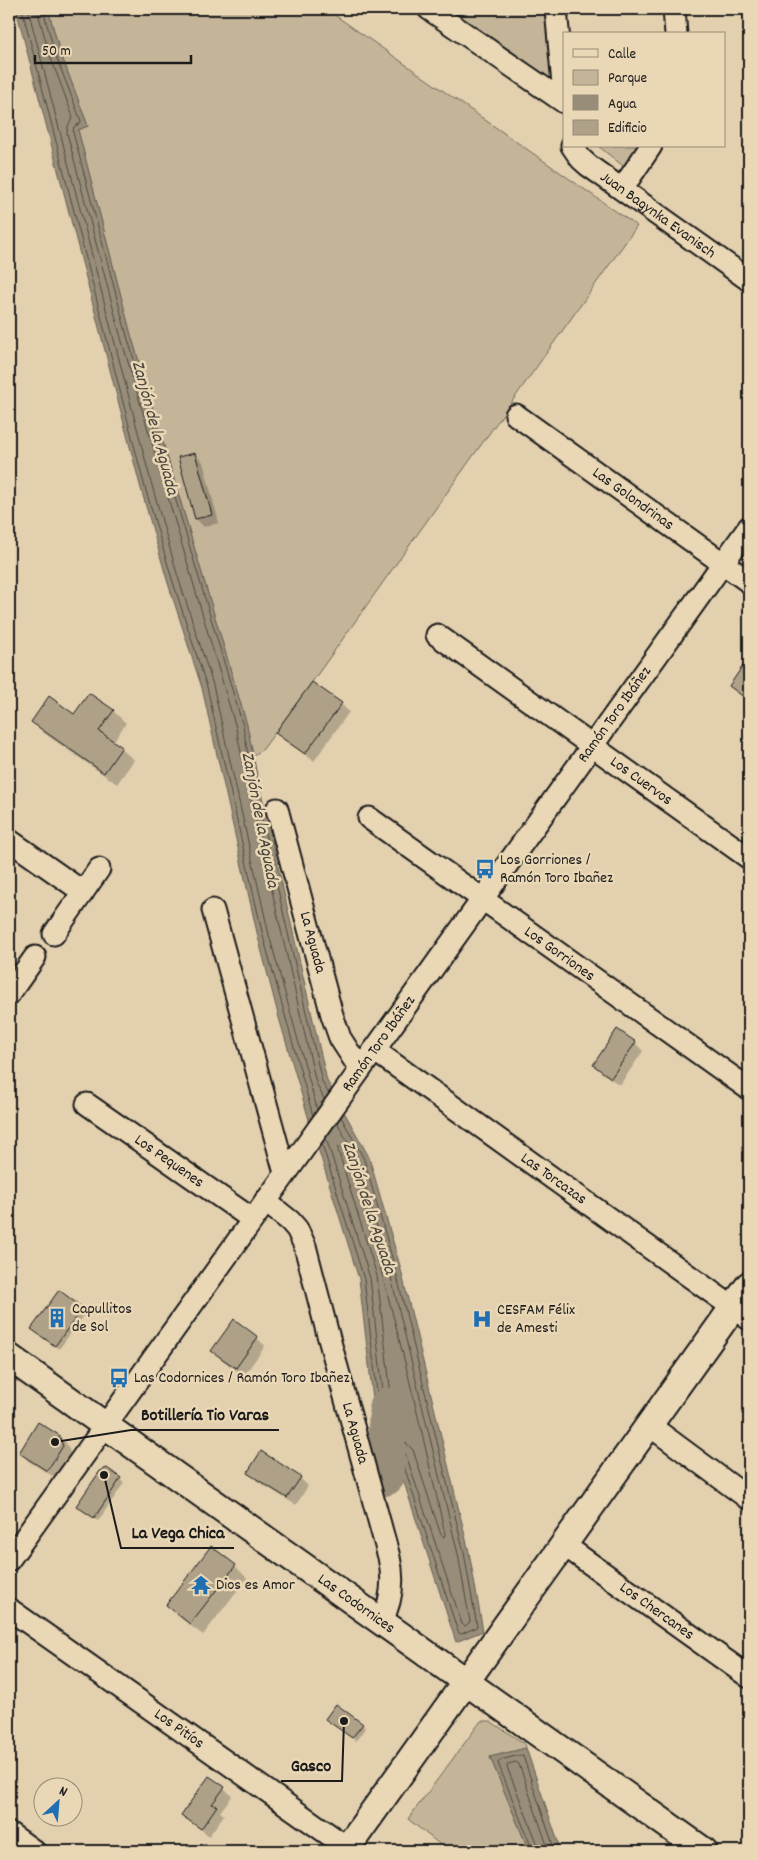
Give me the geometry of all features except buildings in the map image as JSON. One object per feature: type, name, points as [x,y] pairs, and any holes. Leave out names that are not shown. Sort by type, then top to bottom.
[{"type":"street","points":[[429,9],[563,101]]},
{"type":"street","points":[[556,9],[563,84]]},
{"type":"street","points":[[674,9],[676,32]]},
{"type":"street","name":"Juan Bagynka Evanisch","points":[[573,148],[581,159],[749,280]]},
{"type":"street","points":[[622,189],[650,148]]},
{"type":"street","name":"Las Golondrinas","points":[[516,415],[749,582]]},
{"type":"street","name":"Ramón Toro Ibáñez","points":[[9,1560],[749,527]]},
{"type":"street","name":"Los Cuervos","points":[[437,635],[749,858]]},
{"type":"street","name":"La Aguada","points":[[277,809],[334,1021],[356,1075]]},
{"type":"street","name":"Los Gorriones","points":[[369,818],[749,1088]]},
{"type":"street","points":[[9,840],[83,892]]},
{"type":"street","points":[[54,934],[99,868]]},
{"type":"street","points":[[212,910],[286,1173]]},
{"type":"street","points":[[9,994],[34,957]]},
{"type":"street","name":"Las Torcazas","points":[[374,1050],[741,1313]]},
{"type":"street","name":"Los Pequenes","points":[[87,1104],[252,1219]]},
{"type":"street","name":"La Aguada","points":[[265,1201],[290,1221],[297,1229],[305,1246],[326,1331],[389,1557],[392,1575],[391,1592],[388,1608],[381,1622]]},
{"type":"street","points":[[346,1850],[649,1425],[741,1313],[749,1285]]},
{"type":"street","name":"Las Codornices","points":[[9,1357],[704,1851]]},
{"type":"street","points":[[649,1425],[749,1499]]},
{"type":"street","name":"Los Chercanes","points":[[564,1545],[749,1677]]},
{"type":"street","name":"Los Pitíos","points":[[9,1608],[346,1850]]},
{"type":"street","points":[[9,1833],[34,1851]]},
{"type":"green space","points":[[48,9],[326,9],[637,226],[312,682],[263,749],[253,756],[247,725],[131,335],[78,130],[88,126],[59,49]]},
{"type":"green space","points":[[442,9],[544,9],[552,86]]},
{"type":"green space","points":[[601,148],[641,148],[627,169]]},
{"type":"green space","points":[[481,1721],[490,1721],[525,1744],[526,1748],[490,1757],[529,1851],[448,1851],[408,1819]]},
{"type":"water","name":"Zanjón de la Aguada","points":[[16,9],[48,9],[59,49],[88,126],[78,130],[131,335],[247,725],[327,1081],[369,1157],[400,1266],[469,1552],[483,1631],[456,1642],[396,1458],[380,1460],[359,1279],[279,1018],[258,937],[202,688],[167,580],[140,485]]},
{"type":"water","points":[[526,1748],[561,1851],[529,1851],[490,1757]]},
{"type":"waterway","points":[[385,1477],[388,1407]]},
{"type":"place","name":"Los Gorriones / Ramón Toro Ibañez","points":[[485,869]]},
{"type":"place","name":"Capullitos de Sol","points":[[57,1318]]},
{"type":"place","name":"CESFAM Félix de Amesti","points":[[482,1319]]},
{"type":"place","name":"Las Codornices / Ramón Toro Ibañez","points":[[119,1378]]},
{"type":"place","name":"Botillería Tio Varas","points":[[55,1442]]},
{"type":"place","name":"La Vega Chica","points":[[104,1475]]},
{"type":"place","name":"Dios es Amor","points":[[201,1585]]},
{"type":"place","name":"Gasco","points":[[344,1721]]}]
